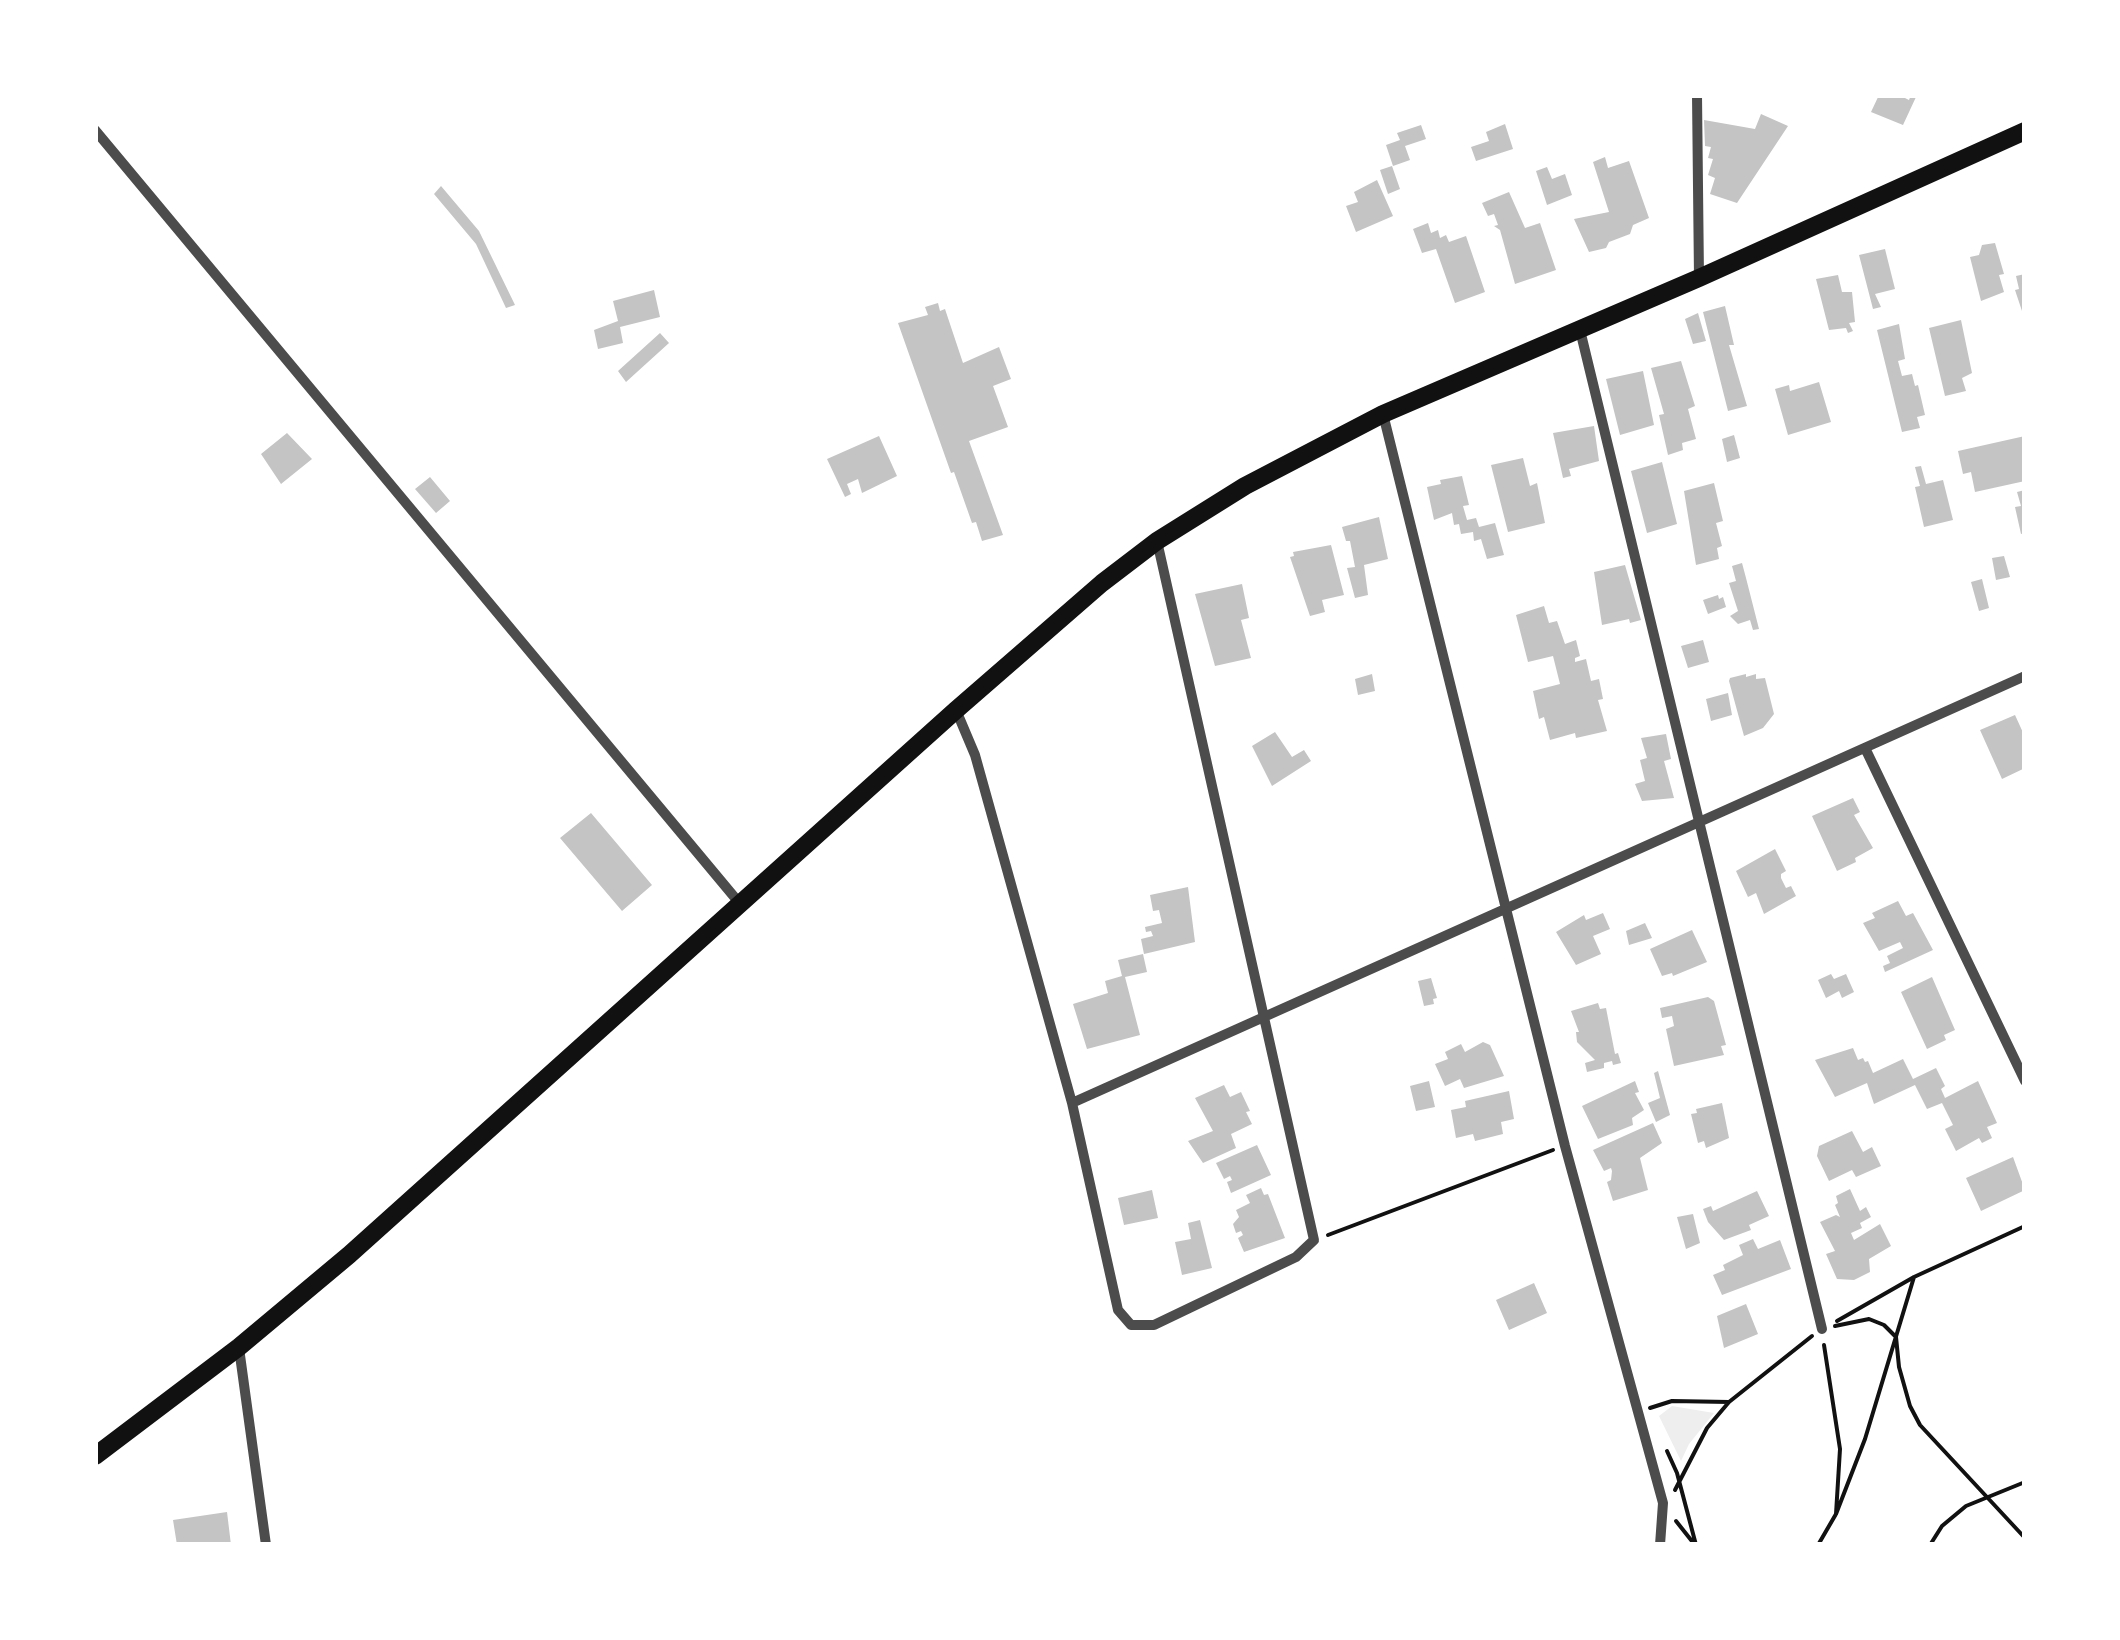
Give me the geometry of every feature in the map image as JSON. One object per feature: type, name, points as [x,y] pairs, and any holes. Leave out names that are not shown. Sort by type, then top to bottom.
[{"type":"main road","points":[[95,1456],[239,1347],[349,1255],[956,710],[1102,583],[1157,541],[1245,486],[1383,414],[1699,278],[2025,131]]},
{"type":"street","points":[[1697,95],[1699,278]]},
{"type":"street","points":[[95,130],[742,906]]},
{"type":"street","points":[[1580,330],[1822,1329]]},
{"type":"street","points":[[1383,414],[1564,1146],[1663,1503],[1660,1545]]},
{"type":"street","points":[[956,710],[975,756],[1072,1103],[1118,1310],[1131,1325],[1154,1325],[1296,1257],[1314,1240],[1157,541]]},
{"type":"street","points":[[1072,1103],[2025,676]]},
{"type":"street","points":[[1865,748],[2025,1081]]},
{"type":"street","points":[[239,1347],[266,1545]]},
{"type":"path","points":[[1314,1240],[1564,1146]]},
{"type":"path","points":[[1818,1545],[1836,1514],[1865,1439],[1914,1277]]},
{"type":"path","points":[[1836,1514],[1840,1449],[1822,1329],[1869,1320],[1884,1325],[1896,1337],[1899,1367],[1920,1425],[2025,1538]]},
{"type":"path","points":[[1638,1412],[1672,1401],[1730,1402]]},
{"type":"path","points":[[1665,1448],[1677,1472],[1696,1545]]},
{"type":"path","points":[[1930,1545],[1953,1515],[2025,1482]]},
{"type":"shaded area","points":[[1672,1406],[1714,1413],[1689,1444],[1681,1461],[1659,1416]]},
{"type":"building","points":[[1879,95],[1899,95],[1909,100],[1911,95],[1916,97],[1903,125],[1871,112]]},
{"type":"building","points":[[1761,114],[1788,126],[1737,203],[1710,194],[1715,178],[1708,175],[1713,159],[1708,158],[1711,147],[1705,146],[1704,120],[1755,129]]},
{"type":"building","points":[[1505,124],[1513,149],[1476,161],[1471,147],[1489,141],[1486,132]]},
{"type":"building","points":[[1421,125],[1426,139],[1405,146],[1410,160],[1393,166],[1386,145],[1400,140],[1397,133]]},
{"type":"building","points":[[1605,157],[1608,168],[1629,161],[1649,218],[1633,225],[1630,234],[1609,242],[1606,248],[1589,252],[1574,219],[1609,212],[1593,162]]},
{"type":"building","points":[[1392,166],[1400,189],[1388,194],[1380,170]]},
{"type":"building","points":[[1547,167],[1552,179],[1565,174],[1572,195],[1547,205],[1536,171]]},
{"type":"building","points":[[1377,180],[1393,216],[1356,232],[1346,206],[1358,202],[1354,192]]},
{"type":"building","points":[[441,186],[479,231],[515,305],[506,308],[476,244],[434,194]]},
{"type":"building","points":[[1509,192],[1525,228],[1540,223],[1556,270],[1515,284],[1500,230],[1494,226],[1498,225],[1494,214],[1488,216],[1482,203]]},
{"type":"building","points":[[1428,223],[1431,233],[1438,230],[1440,238],[1446,235],[1449,242],[1466,236],[1485,292],[1455,303],[1436,249],[1422,253],[1413,229]]},
{"type":"building","points":[[1995,243],[2004,274],[1999,275],[2004,292],[1981,301],[1970,257],[1979,255],[1982,245]]},
{"type":"building","points":[[1885,249],[1895,289],[1875,294],[1881,307],[1873,309],[1859,255]]},
{"type":"building","points":[[2025,274],[2024,317],[2015,290],[2019,289],[2016,276]]},
{"type":"building","points":[[1838,275],[1842,292],[1852,292],[1855,322],[1849,323],[1853,331],[1848,333],[1846,328],[1829,330],[1816,279]]},
{"type":"building","points":[[654,290],[660,317],[620,327],[623,343],[598,349],[594,330],[618,321],[613,301]]},
{"type":"building","points":[[938,303],[940,311],[945,309],[963,363],[999,347],[1011,379],[993,386],[1008,427],[969,441],[1003,535],[982,541],[954,472],[951,473],[898,323],[928,315],[925,307]]},
{"type":"building","points":[[1725,306],[1734,345],[1729,345],[1747,406],[1728,411],[1703,312]]},
{"type":"building","points":[[1698,313],[1706,341],[1693,344],[1685,319]]},
{"type":"building","points":[[1961,320],[1972,373],[1962,378],[1966,391],[1945,396],[1929,328]]},
{"type":"building","points":[[1899,324],[1905,359],[1898,361],[1902,376],[1912,374],[1925,415],[1917,417],[1920,428],[1902,432],[1877,330]]},
{"type":"building","points":[[660,333],[669,343],[626,382],[618,371]]},
{"type":"building","points":[[1681,361],[1695,406],[1688,409],[1696,439],[1682,443],[1683,450],[1668,455],[1659,415],[1664,414],[1651,368]]},
{"type":"building","points":[[1643,371],[1654,425],[1620,435],[1606,379]]},
{"type":"building","points":[[1819,382],[1831,422],[1788,435],[1775,389],[1789,385],[1790,391]]},
{"type":"building","points":[[1594,426],[1599,461],[1569,469],[1571,476],[1563,478],[1553,433]]},
{"type":"building","points":[[287,433],[312,459],[281,484],[261,454]]},
{"type":"building","points":[[1734,435],[1740,458],[1727,462],[1722,439]]},
{"type":"building","points":[[879,436],[897,476],[862,493],[858,479],[847,484],[851,494],[845,497],[827,459]]},
{"type":"building","points":[[2025,436],[2025,481],[1975,492],[1971,472],[1963,474],[1958,451]]},
{"type":"building","points":[[1523,458],[1530,486],[1537,483],[1545,523],[1508,532],[1491,465]]},
{"type":"building","points":[[1662,462],[1677,524],[1647,533],[1631,471]]},
{"type":"building","points":[[1921,466],[1926,484],[1943,480],[1953,520],[1924,527],[1915,487],[1920,486],[1915,467]]},
{"type":"building","points":[[1462,476],[1469,505],[1463,506],[1467,520],[1476,518],[1479,527],[1495,523],[1504,555],[1487,559],[1481,539],[1474,541],[1473,532],[1461,534],[1452,513],[1434,520],[1427,487]]},
{"type":"building","points":[[430,477],[450,501],[436,513],[415,489]]},
{"type":"building","points":[[1714,483],[1723,521],[1716,523],[1722,546],[1717,548],[1719,559],[1696,565],[1684,491]]},
{"type":"building","points":[[2025,490],[2025,533],[2021,534],[2015,507],[2021,506],[2017,492]]},
{"type":"building","points":[[1379,517],[1388,559],[1364,565],[1368,595],[1355,598],[1347,568],[1355,567],[1350,541],[1346,541],[1342,527]]},
{"type":"building","points":[[1331,545],[1344,595],[1322,600],[1325,612],[1310,616],[1290,557],[1293,552]]},
{"type":"building","points":[[2004,556],[2010,577],[1996,580],[1992,558]]},
{"type":"building","points":[[1742,563],[1759,629],[1753,630],[1750,620],[1738,624],[1730,616],[1738,611],[1729,583],[1736,581],[1732,566]]},
{"type":"building","points":[[1625,565],[1641,620],[1602,625],[1594,572]]},
{"type":"building","points":[[1982,579],[1989,608],[1979,611],[1971,582]]},
{"type":"building","points":[[1242,584],[1249,618],[1241,620],[1251,658],[1215,666],[1195,594]]},
{"type":"building","points":[[1718,595],[1719,599],[1723,597],[1726,607],[1708,614],[1703,600]]},
{"type":"building","points":[[1544,606],[1549,623],[1557,621],[1565,644],[1576,640],[1580,656],[1575,662],[1586,659],[1591,681],[1599,679],[1603,699],[1598,700],[1607,731],[1576,738],[1575,733],[1550,740],[1544,717],[1539,719],[1533,691],[1560,684],[1553,656],[1528,662],[1516,615]]},
{"type":"building","points":[[1703,640],[1709,662],[1688,668],[1681,646]]},
{"type":"building","points":[[1372,674],[1375,691],[1358,695],[1355,679]]},
{"type":"building","points":[[1746,674],[1765,678],[1774,714],[1763,728],[1744,736],[1729,681]]},
{"type":"building","points":[[1728,693],[1732,715],[1711,721],[1706,699]]},
{"type":"building","points":[[2015,715],[2025,737],[2025,768],[2002,779],[1980,730]]},
{"type":"building","points":[[1275,732],[1292,757],[1304,750],[1311,761],[1272,786],[1252,746]]},
{"type":"building","points":[[1666,734],[1671,759],[1664,761],[1674,798],[1642,801],[1635,784],[1645,781],[1640,760],[1647,758],[1641,738]]},
{"type":"building","points":[[1853,798],[1860,812],[1854,815],[1873,848],[1837,871],[1812,816]]},
{"type":"building","points":[[591,813],[652,885],[622,911],[560,838]]},
{"type":"building","points":[[1775,849],[1786,871],[1781,878],[1796,896],[1764,914],[1756,893],[1748,897],[1736,871]]},
{"type":"building","points":[[1188,887],[1195,942],[1144,954],[1141,939],[1153,936],[1145,927],[1162,923],[1159,910],[1153,911],[1150,895]]},
{"type":"building","points":[[1898,901],[1906,916],[1913,913],[1933,950],[1885,972],[1883,966],[1890,963],[1887,956],[1903,948],[1900,942],[1879,951],[1863,923],[1875,918],[1872,913]]},
{"type":"building","points":[[1603,913],[1610,929],[1593,936],[1601,954],[1576,965],[1556,932],[1584,915],[1586,920]]},
{"type":"building","points":[[1645,923],[1652,938],[1629,945],[1626,931]]},
{"type":"building","points":[[1692,930],[1707,962],[1673,976],[1662,976],[1650,949]]},
{"type":"building","points":[[1143,954],[1147,972],[1125,977],[1140,1035],[1087,1049],[1073,1004],[1108,993],[1105,981],[1122,976],[1118,960]]},
{"type":"building","points":[[1831,974],[1834,979],[1846,974],[1854,992],[1842,998],[1839,991],[1826,998],[1818,980]]},
{"type":"building","points":[[1932,977],[1955,1030],[1944,1035],[1946,1040],[1927,1049],[1901,992]]},
{"type":"building","points":[[1431,978],[1437,998],[1433,999],[1434,1004],[1424,1006],[1418,981]]},
{"type":"building","points":[[1708,997],[1714,1001],[1726,1045],[1721,1046],[1724,1055],[1674,1066],[1666,1029],[1674,1026],[1672,1016],[1662,1018],[1660,1008]]},
{"type":"building","points":[[1598,1003],[1600,1009],[1606,1008],[1615,1054],[1618,1053],[1621,1063],[1604,1063],[1604,1068],[1587,1072],[1585,1063],[1595,1060],[1577,1042],[1579,1032],[1571,1011]]},
{"type":"building","points":[[1483,1042],[1490,1045],[1504,1076],[1464,1088],[1460,1079],[1445,1086],[1435,1064],[1448,1059],[1445,1052],[1461,1044],[1465,1052]]},
{"type":"building","points":[[1853,1048],[1858,1060],[1868,1061],[1873,1073],[1903,1059],[1913,1079],[1936,1068],[1945,1086],[1941,1089],[1945,1098],[1978,1081],[1997,1123],[1987,1127],[1992,1138],[1982,1143],[1979,1138],[1956,1151],[1945,1129],[1953,1125],[1942,1103],[1927,1109],[1915,1085],[1874,1104],[1867,1083],[1835,1097],[1815,1060]]},
{"type":"building","points":[[1658,1071],[1670,1115],[1656,1122],[1648,1103],[1660,1098],[1654,1073]]},
{"type":"building","points":[[1429,1081],[1435,1107],[1416,1111],[1410,1086]]},
{"type":"building","points":[[1635,1081],[1639,1092],[1635,1093],[1644,1110],[1632,1118],[1633,1125],[1598,1139],[1582,1106]]},
{"type":"building","points":[[1224,1085],[1230,1097],[1241,1092],[1252,1124],[1231,1134],[1236,1148],[1203,1163],[1188,1141],[1213,1131],[1195,1098]]},
{"type":"building","points":[[1509,1091],[1514,1119],[1501,1122],[1503,1134],[1475,1141],[1473,1134],[1456,1138],[1451,1110],[1466,1107],[1465,1101]]},
{"type":"building","points":[[1722,1103],[1729,1138],[1706,1148],[1704,1141],[1698,1143],[1691,1114],[1697,1113],[1696,1109]]},
{"type":"building","points":[[1653,1123],[1662,1143],[1640,1158],[1648,1190],[1613,1201],[1607,1182],[1611,1180],[1611,1168],[1604,1171],[1593,1150]]},
{"type":"building","points":[[1852,1131],[1863,1152],[1872,1147],[1881,1166],[1856,1177],[1852,1170],[1829,1181],[1817,1156],[1819,1146]]},
{"type":"building","points":[[1257,1145],[1271,1175],[1231,1193],[1227,1182],[1232,1180],[1230,1176],[1224,1179],[1216,1163]]},
{"type":"building","points":[[2013,1157],[2025,1190],[1981,1211],[1966,1178]]},
{"type":"building","points":[[1261,1188],[1264,1195],[1268,1194],[1285,1238],[1244,1252],[1238,1238],[1243,1235],[1241,1231],[1236,1233],[1233,1224],[1239,1217],[1236,1210],[1250,1203],[1246,1195]]},
{"type":"building","points":[[1850,1189],[1860,1211],[1866,1207],[1871,1217],[1851,1233],[1854,1240],[1880,1224],[1891,1246],[1869,1259],[1870,1272],[1854,1280],[1837,1279],[1826,1254],[1835,1251],[1820,1222],[1840,1217],[1836,1196]]},
{"type":"building","points":[[1152,1190],[1158,1218],[1124,1225],[1118,1198]]},
{"type":"building","points":[[1757,1191],[1769,1216],[1749,1225],[1751,1230],[1724,1240],[1708,1222],[1703,1209],[1711,1206],[1713,1211]]},
{"type":"building","points":[[1693,1214],[1700,1243],[1686,1249],[1677,1217]]},
{"type":"building","points":[[1200,1220],[1212,1268],[1182,1275],[1175,1242],[1191,1239],[1188,1223]]},
{"type":"building","points":[[1753,1239],[1758,1249],[1780,1240],[1791,1269],[1722,1295],[1713,1275],[1743,1255],[1739,1245]]},
{"type":"building","points":[[1534,1283],[1547,1313],[1509,1330],[1496,1300]]},
{"type":"building","points":[[1746,1304],[1758,1334],[1724,1348],[1717,1316]]},
{"type":"building","points":[[227,1512],[231,1545],[177,1545],[173,1520]]}]
